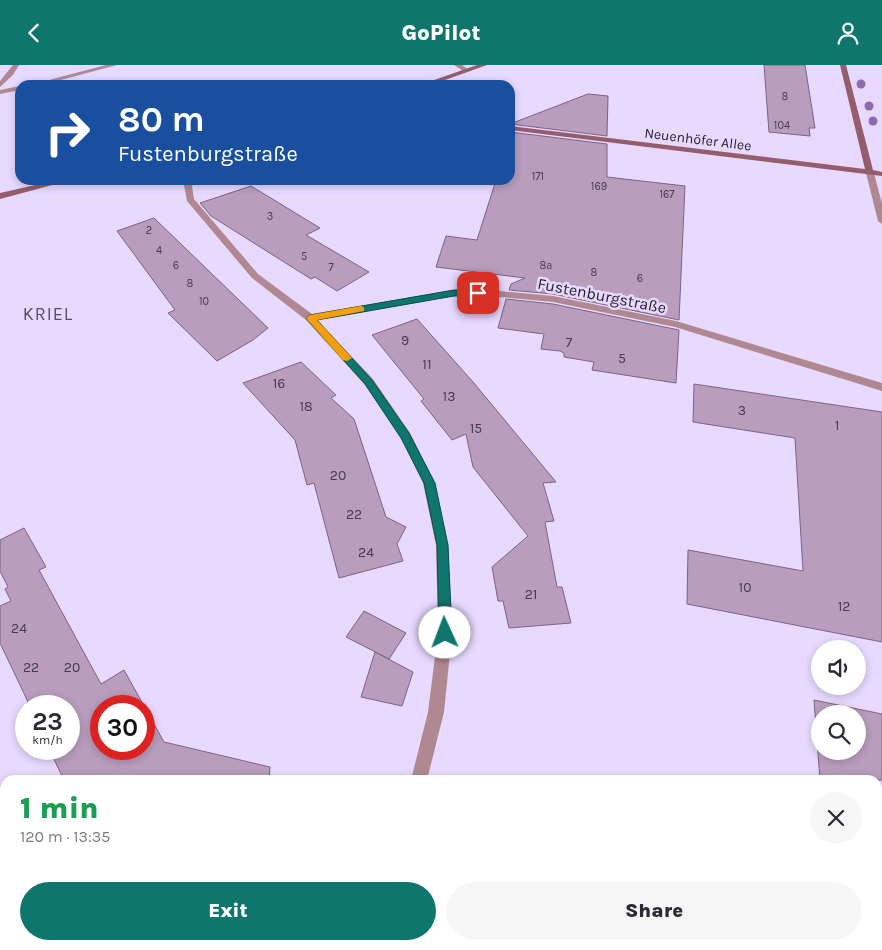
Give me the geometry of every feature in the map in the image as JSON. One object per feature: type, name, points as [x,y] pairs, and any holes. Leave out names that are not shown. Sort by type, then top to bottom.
[{"type":"street","points":[[0,85],[11,74],[16,65]]},
{"type":"street","points":[[54,80],[114,65]]},
{"type":"street","points":[[457,65],[467,71]]},
{"type":"street","points":[[439,80],[484,65]]},
{"type":"street","points":[[843,65],[882,221]]},
{"type":"street","points":[[0,92],[15,89]]},
{"type":"street","name":"Neuenhöfer Allee","points":[[515,129],[882,174]]},
{"type":"street","points":[[0,196],[46,185]]},
{"type":"street","points":[[187,185],[190,199],[255,276],[310,318],[368,382],[406,436],[429,483],[442,545],[445,633],[436,712],[420,775]]},
{"type":"street","name":"Fustenburgstraße","points":[[310,318],[454,293],[554,299],[676,324],[882,387]]},
{"type":"building","points":[[764,65],[805,65],[815,128],[809,128],[810,136],[769,132]]},
{"type":"building","points":[[588,94],[608,96],[607,136],[515,125],[515,122]]},
{"type":"building","points":[[515,133],[607,144],[607,177],[685,186],[679,320],[553,294],[509,290],[511,284],[525,278],[436,267],[446,236],[477,240],[494,185],[515,185]]},
{"type":"building","points":[[251,186],[320,228],[306,235],[369,272],[337,291],[315,277],[311,279],[211,216],[200,203]]},
{"type":"building","points":[[154,218],[268,328],[253,340],[217,361],[168,313],[175,310],[117,231]]},
{"type":"building","points":[[506,299],[553,304],[679,330],[676,383],[592,370],[594,362],[564,357],[564,353],[560,351],[541,349],[544,334],[498,328]]},
{"type":"building","points":[[417,319],[473,382],[556,482],[543,483],[554,521],[545,522],[557,587],[562,587],[571,623],[509,628],[503,601],[498,601],[492,567],[528,536],[473,467],[466,434],[452,440],[421,401],[424,399],[372,335]]},
{"type":"building","points":[[301,362],[336,395],[331,398],[354,419],[386,517],[406,527],[397,544],[403,561],[339,578],[314,483],[307,485],[295,440],[243,383]]},
{"type":"building","points":[[694,384],[882,412],[882,642],[687,604],[688,550],[803,571],[795,438],[693,422]]},
{"type":"building","points":[[24,528],[46,567],[39,570],[101,684],[124,670],[138,695],[90,695],[90,760],[155,760],[155,726],[164,742],[270,767],[269,775],[62,775],[54,760],[80,760],[80,695],[25,695],[0,643],[0,606],[11,601],[5,589],[8,587],[0,571],[0,540]]},
{"type":"building","points":[[364,611],[406,633],[389,659],[346,637]]},
{"type":"building","points":[[375,652],[413,672],[402,706],[361,697]]},
{"type":"building","points":[[814,700],[838,705],[814,705]]},
{"type":"building","points":[[866,711],[882,714],[882,775],[820,775],[818,760],[866,760]]},
{"type":"slow traffic","points":[[347,358],[310,318],[361,309]]},
{"type":"district","name":"KRIEL","points":[[48,314]]},
{"type":"route","points":[[445,633],[442,545],[429,483],[406,436],[368,382],[310,318],[454,293],[478,293]]}]
